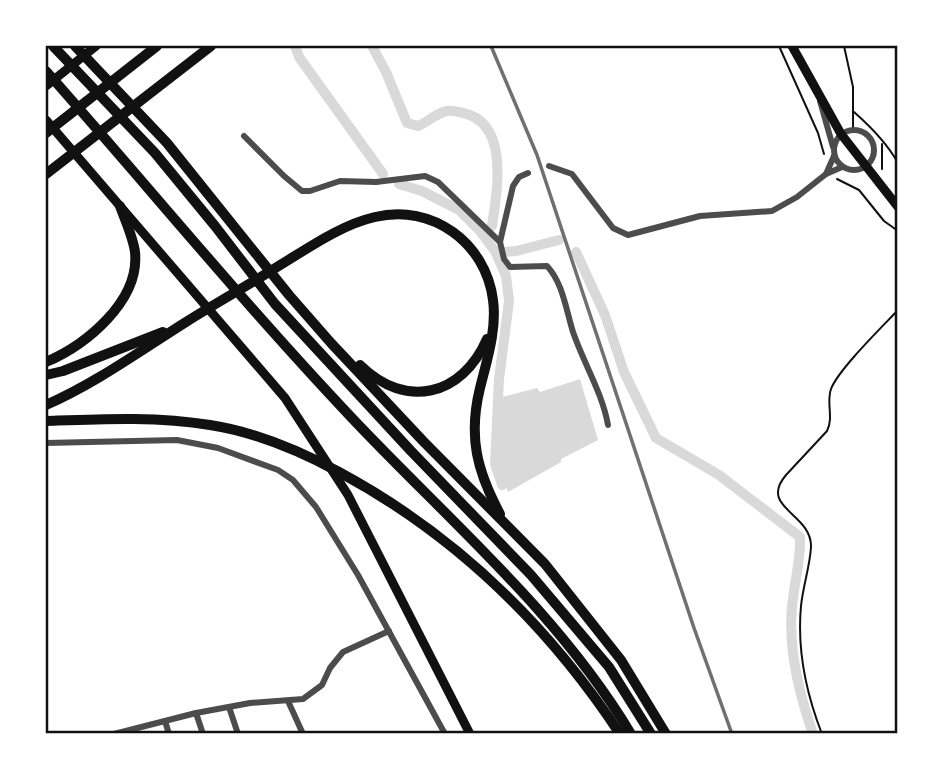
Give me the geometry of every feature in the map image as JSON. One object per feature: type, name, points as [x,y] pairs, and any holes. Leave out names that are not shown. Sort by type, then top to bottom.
[{"type":"highway","points":[[75,46],[167,143],[289,295],[405,422],[545,564],[621,660],[666,733]]},
{"type":"highway","points":[[46,133],[157,46]]},
{"type":"highway","points":[[46,174],[211,46]]},
{"type":"highway","points":[[54,47],[155,153],[275,304],[531,575],[609,667],[651,733]]},
{"type":"highway","points":[[46,71],[258,315],[352,418],[552,625],[589,671],[631,733]]},
{"type":"highway","points":[[46,122],[63,120]]},
{"type":"highway","points":[[46,362],[61,356],[101,327],[130,288],[135,253],[120,206]]},
{"type":"highway","points":[[46,405],[80,390],[344,229],[377,216],[416,215],[437,221],[454,232],[473,250],[491,284],[494,305],[492,327],[488,361],[476,409],[474,435],[476,460],[487,490],[507,526]]},
{"type":"highway","points":[[289,295],[366,371],[383,384],[401,391],[419,393],[433,390],[462,376],[473,365],[492,327]]},
{"type":"highway","points":[[46,375],[63,371],[186,323]]},
{"type":"highway","points":[[46,421],[146,419],[210,425],[286,446],[367,487],[446,542],[510,598],[575,669],[620,733]]},
{"type":"main road","points":[[46,86],[96,46]]},
{"type":"main road","points":[[792,46],[841,134],[898,207]]},
{"type":"main road","points":[[46,122],[285,398],[348,495],[470,733]]},
{"type":"street","points":[[818,95],[833,152],[842,167],[854,171],[865,167],[872,159],[874,149],[871,139],[863,132],[853,129],[841,134],[833,152],[826,174]]},
{"type":"street","points":[[244,136],[302,191],[340,181],[376,182],[425,176],[438,182],[500,242]]},
{"type":"street","points":[[549,166],[572,174],[613,228],[628,235],[700,216],[772,211],[797,197],[826,174],[842,167]]},
{"type":"street","points":[[528,173],[519,177],[513,186],[500,242],[504,259],[510,267],[547,266],[556,276],[574,334],[604,407],[608,425]]},
{"type":"street","points":[[46,443],[177,440],[218,448],[278,470],[293,480],[316,507],[358,575],[445,733]]},
{"type":"street","points":[[114,733],[250,703],[303,699],[322,685],[342,652],[389,631]]},
{"type":"street","points":[[288,701],[303,733]]},
{"type":"street","points":[[229,707],[238,733]]},
{"type":"street","points":[[196,713],[203,733]]},
{"type":"street","points":[[165,721],[169,733]]},
{"type":"path","points":[[844,46],[853,87],[853,129]]},
{"type":"path","points":[[853,111],[873,128],[882,144],[882,171]]},
{"type":"path","points":[[882,144],[889,147],[898,163]]},
{"type":"path","points":[[822,733],[808,691],[802,661],[801,608],[811,547],[810,536],[801,521],[779,501],[776,493],[779,483],[827,431],[831,423],[828,399],[834,382],[898,310]]},
{"type":"shaded area","points":[[580,379],[598,440],[508,492],[496,463],[502,397],[537,388],[540,392]]},
{"type":"waterway","points":[[295,46],[299,57],[383,174]]},
{"type":"waterway","points":[[372,46],[407,123],[418,126],[439,114],[451,111],[478,119],[488,130],[497,160],[492,226]]},
{"type":"waterway","points":[[399,184],[422,191],[459,210],[495,251],[506,276],[509,301],[499,379],[495,464],[502,485]]},
{"type":"waterway","points":[[505,252],[559,240]]},
{"type":"waterway","points":[[576,252],[605,315],[624,372],[656,438],[719,475],[800,537],[791,623],[793,655],[813,734]]},
{"type":"railway","points":[[491,46],[537,155],[694,628],[732,734]]}]
